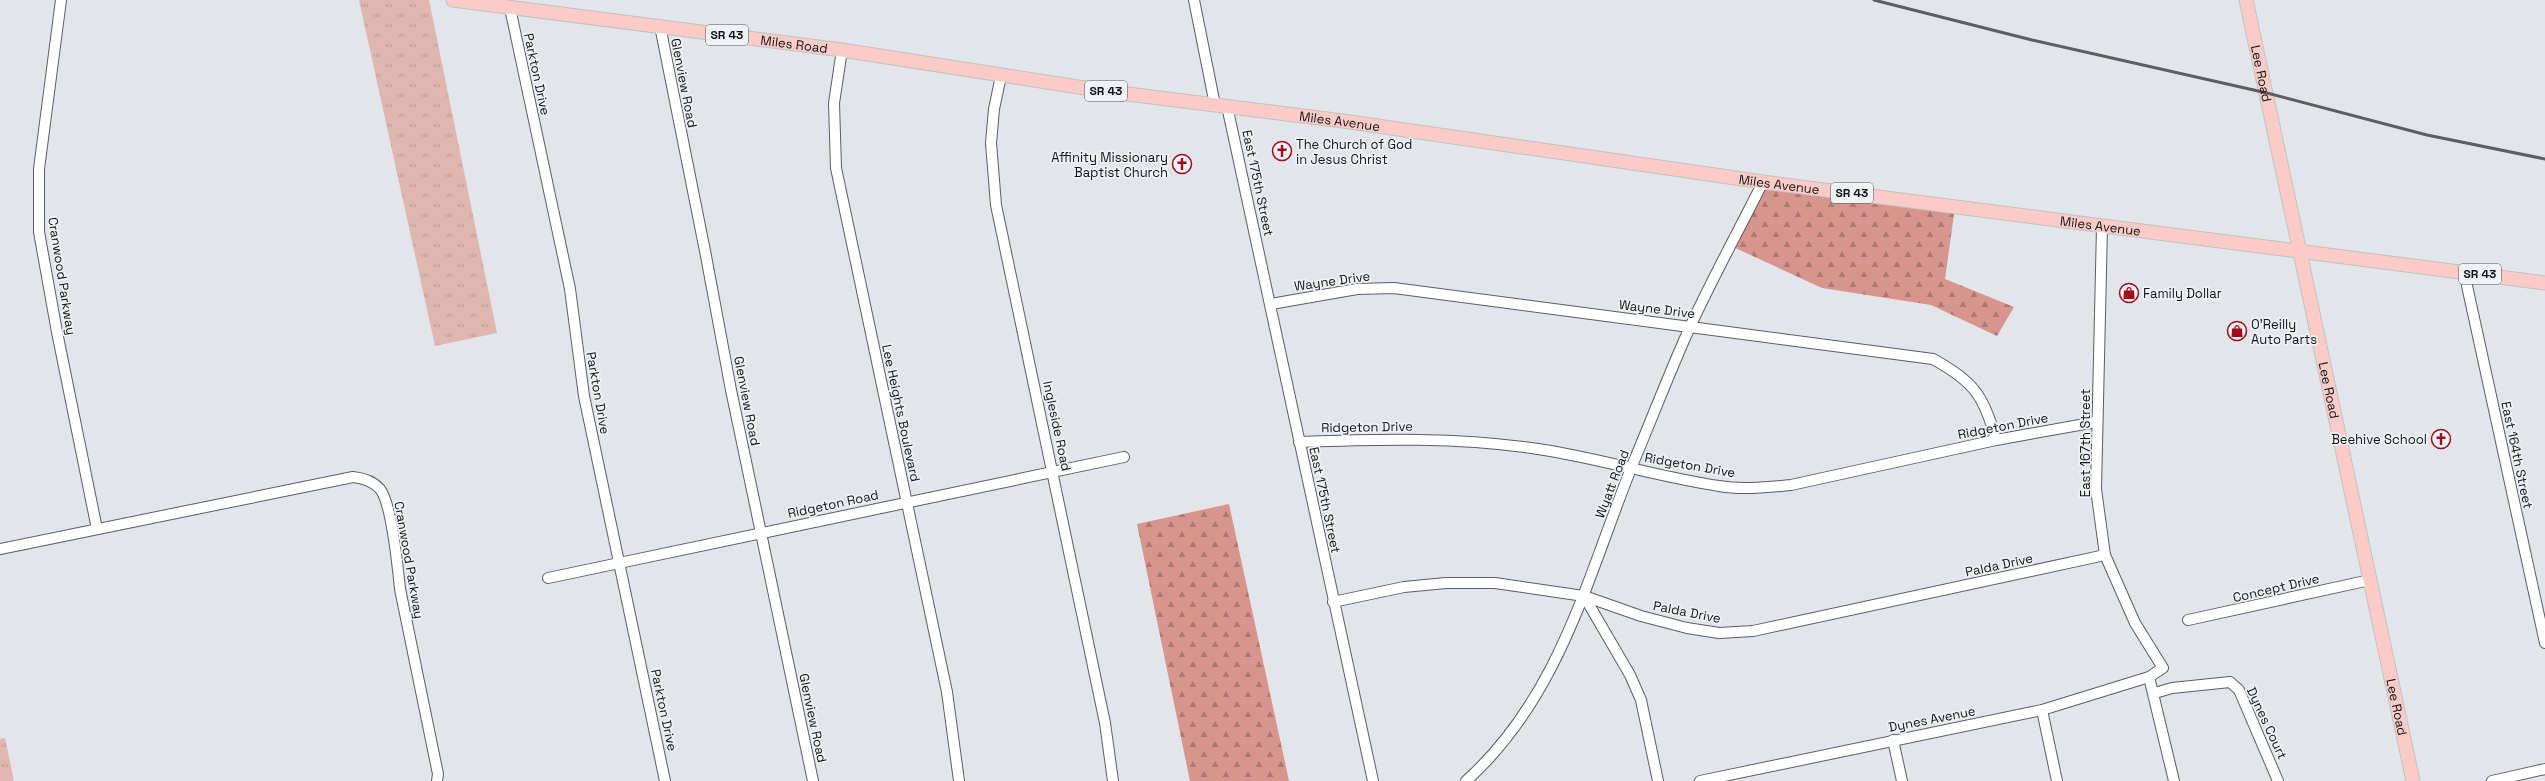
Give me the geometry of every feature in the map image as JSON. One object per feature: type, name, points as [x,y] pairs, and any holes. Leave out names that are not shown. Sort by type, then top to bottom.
[{"type":"main road","name":"Miles Road","points":[[453,0],[842,50],[1001,76],[1063,84]]},
{"type":"main road","name":"Lee Road","points":[[2246,0],[2412,781]]},
{"type":"main road","name":"Miles Avenue","points":[[1063,84],[1764,182],[2102,227],[2545,283]]},
{"type":"street","name":"Cranwood Parkway","points":[[61,0],[39,170],[39,232],[57,332],[98,529]]},
{"type":"street","name":"East 175th Street","points":[[1194,0],[1271,304],[1333,602],[1373,781]]},
{"type":"street","name":"Parkton Drive","points":[[510,8],[570,289],[584,396],[665,781]]},
{"type":"street","name":"Glenview Road","points":[[660,26],[761,533],[813,781]]},
{"type":"street","name":"Lee Heights Boulevard","points":[[842,50],[834,103],[836,168],[947,692],[959,781]]},
{"type":"street","name":"Ingleside Road","points":[[1001,76],[994,109],[991,143],[996,206],[1105,722],[1113,781]]},
{"type":"street","name":"Wyatt Road","points":[[1466,781],[1497,751],[1524,717],[1545,679],[1584,596],[1632,468],[1691,326],[1764,182]]},
{"type":"street","name":"East 167th Street","points":[[2102,227],[2096,422],[2096,489],[2106,555],[2135,623],[2163,668]]},
{"type":"street","name":"East 164th Street","points":[[2464,272],[2545,643]]},
{"type":"street","name":"Wayne Drive","points":[[1271,304],[1357,289],[1394,288],[1933,359],[1957,372],[1974,389],[1987,408],[1996,440]]},
{"type":"street","name":"Ridgeton Drive","points":[[1299,442],[1369,440],[1483,441],[1539,449],[1720,487],[1764,488],[1791,485],[1996,440],[2096,422]]},
{"type":"street","name":"Ridgeton Road","points":[[548,578],[1124,457]]},
{"type":"street","name":"Cranwood Parkway","points":[[0,549],[352,477],[371,482],[381,490],[386,503],[398,566],[400,589],[438,774],[438,781]]},
{"type":"street","name":"Palda Drive","points":[[1333,602],[1404,587],[1446,583],[1495,583],[1584,596],[1641,616],[1687,628],[1719,633],[1753,631],[2106,555]]},
{"type":"street","name":"Concept Drive","points":[[2188,620],[2370,580]]},
{"type":"street","points":[[1584,596],[1630,675],[1641,700],[1658,781]]},
{"type":"street","name":"Dynes Avenue","points":[[1700,781],[1742,777],[1893,740],[2042,710],[2149,677],[2163,668]]},
{"type":"street","points":[[2149,677],[2155,693],[2174,781]]},
{"type":"street","name":"Dynes Court","points":[[2155,693],[2172,688],[2230,682],[2240,690],[2278,781]]},
{"type":"street","points":[[2042,710],[2057,781]]},
{"type":"street","points":[[1893,740],[1902,781]]},
{"type":"street","points":[[2492,781],[2545,769]]},
{"type":"green space","points":[[359,0],[429,0],[497,333],[435,346]]},
{"type":"green space","points":[[1763,182],[1955,207],[1945,279],[2014,307],[1997,336],[1931,305],[1822,288],[1731,246]]},
{"type":"green space","points":[[1229,504],[1289,781],[1190,781],[1137,524]]},
{"type":"green space","points":[[5,738],[14,781],[0,781],[0,739]]},
{"type":"railway","points":[[1874,0],[2032,40],[2267,93],[2427,135],[2545,159]]},
{"type":"place","name":"The Church of God in Jesus Christ","points":[[1282,151]]},
{"type":"place","name":"Affinity Missionary Baptist Church","points":[[1182,164]]},
{"type":"place","name":"Family Dollar","points":[[2129,293]]},
{"type":"place","name":"O'Reilly Auto Parts","points":[[2237,331]]},
{"type":"place","name":"Beehive School","points":[[2441,439]]}]
